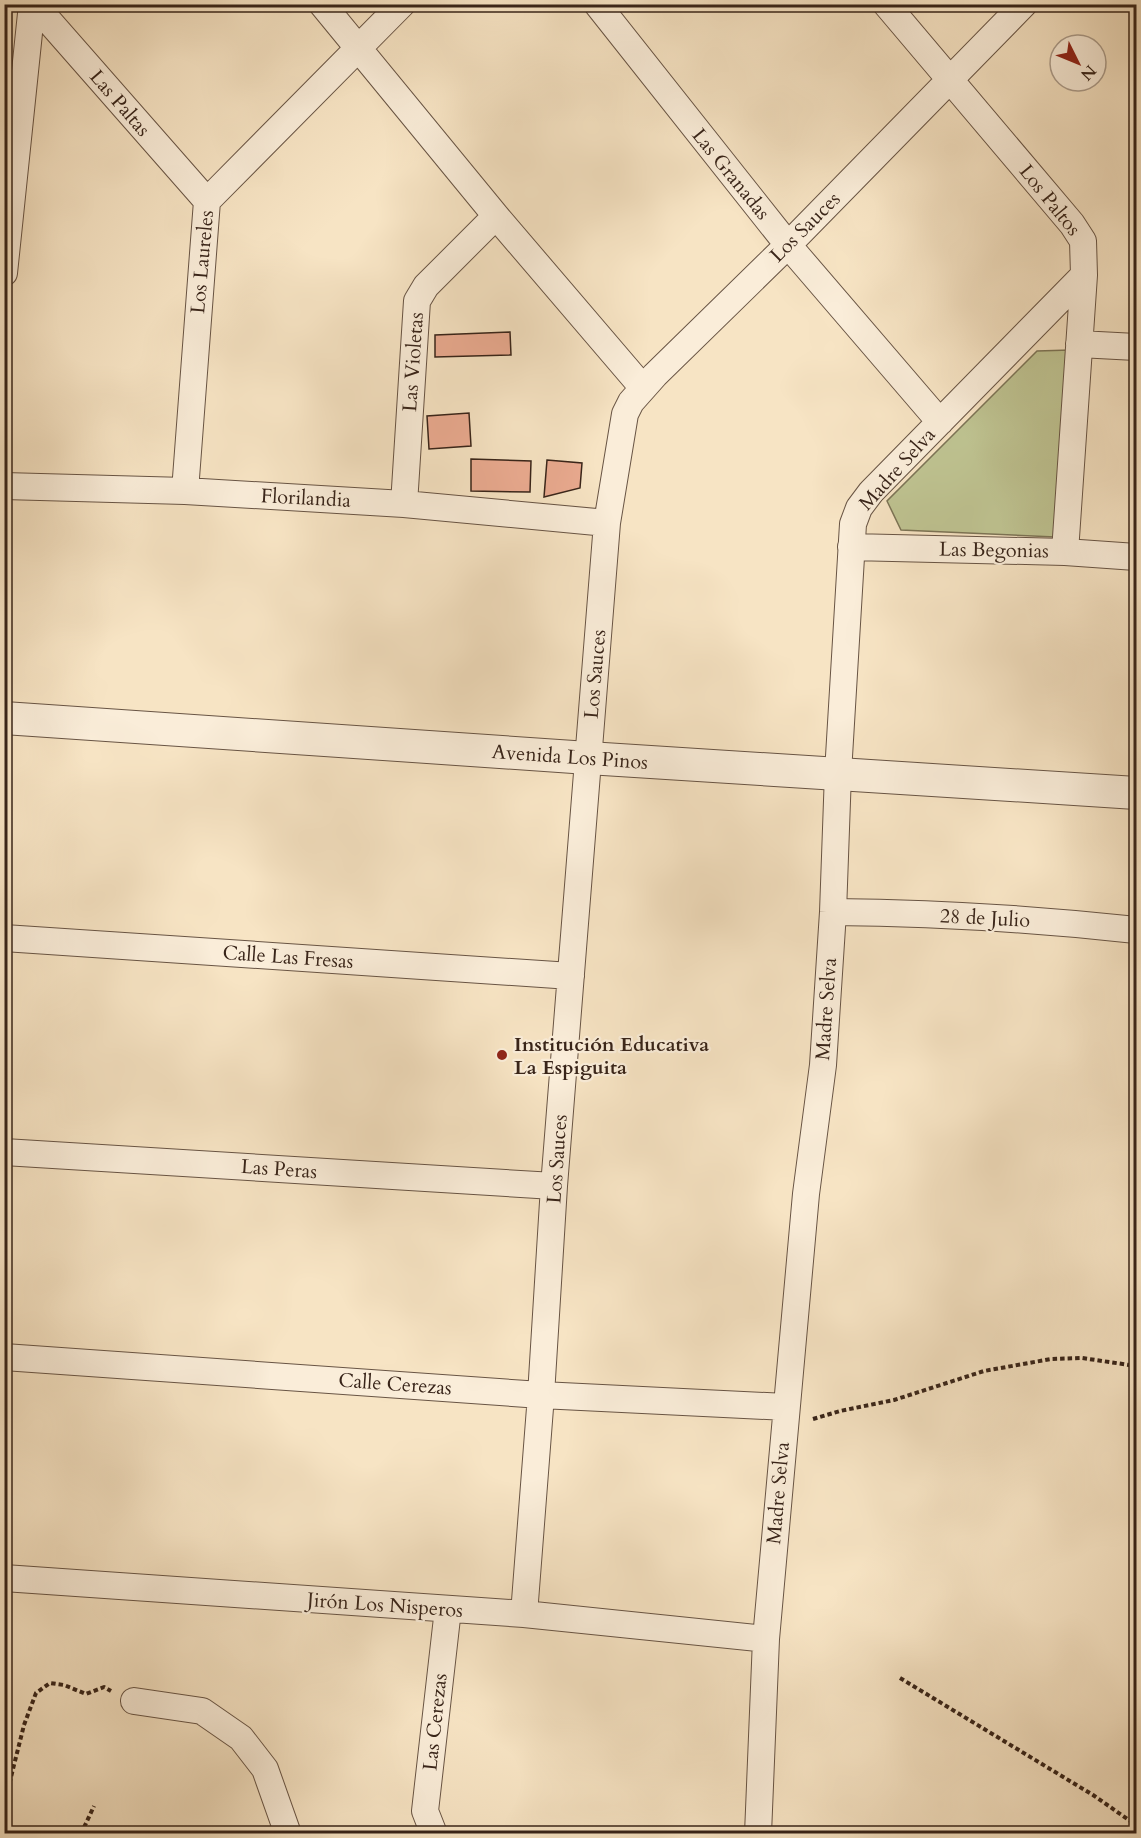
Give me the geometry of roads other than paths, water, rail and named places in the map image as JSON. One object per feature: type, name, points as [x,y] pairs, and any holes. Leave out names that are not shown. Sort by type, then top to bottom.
[{"type":"street","name":"Las Paltas","points":[[33,4],[207,201]]},
{"type":"street","points":[[4,273],[33,4]]},
{"type":"street","points":[[322,4],[496,216],[643,388]]},
{"type":"street","name":"Los Laureles","points":[[185,491],[207,201],[402,4]]},
{"type":"street","name":"Las Granadas","points":[[597,4],[788,245],[940,422]]},
{"type":"street","name":"Los Paltos","points":[[886,4],[1077,230],[1083,241],[1084,275],[1065,552]]},
{"type":"street","name":"Los Sauces","points":[[524,1614],[554,1186],[607,523],[626,414],[631,402],[643,388],[788,245],[1024,4]]},
{"type":"street","name":"Las Violetas","points":[[404,504],[417,301],[426,286],[496,216]]},
{"type":"street","name":"Madre Selva","points":[[758,1833],[766,1639],[806,1194],[823,1065],[853,524],[859,508],[871,492],[1084,275]]},
{"type":"street","points":[[1079,344],[1137,347]]},
{"type":"street","name":"Florilandia","points":[[4,486],[185,491],[404,504],[607,523]]},
{"type":"street","name":"Las Begonias","points":[[851,547],[1065,552],[1137,557]]},
{"type":"street","name":"Avenida Los Pinos","points":[[4,718],[1137,793]]},
{"type":"street","name":"28 de Julio","points":[[833,912],[1054,921],[1137,930]]},
{"type":"street","name":"Calle Las Fresas","points":[[4,938],[571,976]]},
{"type":"street","name":"Las Peras","points":[[4,1152],[554,1186]]},
{"type":"street","name":"Calle Cerezas","points":[[4,1357],[541,1395],[785,1417]]},
{"type":"street","name":"Jirón Los Nisperos","points":[[4,1578],[524,1614],[766,1639]]},
{"type":"street","name":"Las Cerezas","points":[[434,1833],[425,1811],[447,1609]]},
{"type":"street","points":[[134,1701],[202,1711],[242,1738],[265,1769],[288,1833]]},
{"type":"place","name":"Institución Educativa La Espiguita","points":[[502,1055]]}]
